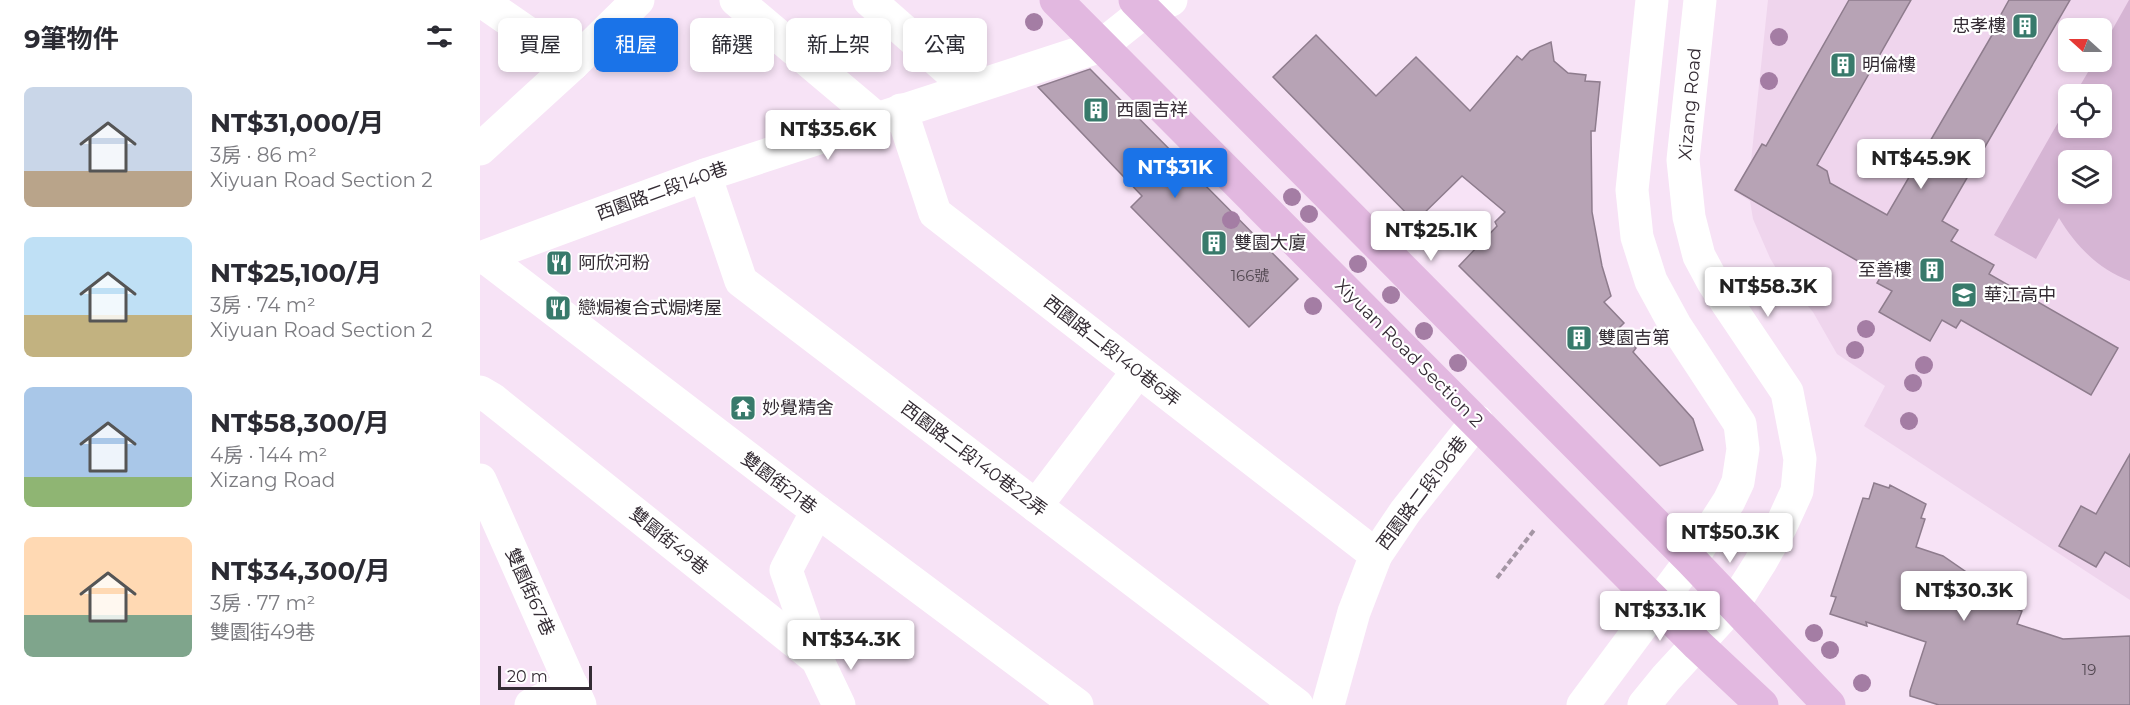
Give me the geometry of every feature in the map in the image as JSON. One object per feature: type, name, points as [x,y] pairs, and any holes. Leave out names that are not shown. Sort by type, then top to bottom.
[{"type":"main road","name":"Xiyuan Road Section 2","points":[[1056,0],[1698,645],[1762,705]]},
{"type":"main road","points":[[1150,4],[1734,603],[1829,705]]},
{"type":"street","points":[[480,0],[506,18]]},
{"type":"street","points":[[582,55],[638,0]]},
{"type":"street","points":[[736,0],[889,114]]},
{"type":"street","points":[[869,0],[969,88]]},
{"type":"street","points":[[1583,705],[1691,560],[1738,482],[1743,449],[1740,424],[1675,325],[1651,281],[1637,237],[1632,190],[1652,0]]},
{"type":"street","name":"Xizang Road","points":[[1644,705],[1734,603],[1781,526],[1797,491],[1800,459],[1787,392],[1713,282],[1699,256],[1689,217],[1683,160],[1700,0]]},
{"type":"street","name":"西園路二段140巷","points":[[482,257],[705,174],[1101,46],[1150,4]]},
{"type":"street","points":[[480,150],[564,72]]},
{"type":"street","name":"西園路二段140巷6弄","points":[[889,114],[935,213],[1376,555]]},
{"type":"street","name":"西園路二段140巷22弄","points":[[705,174],[741,282],[1297,705]]},
{"type":"street","name":"雙園街21巷","points":[[482,257],[1077,705]]},
{"type":"street","points":[[1036,506],[1138,371]]},
{"type":"street","name":"雙園街49巷","points":[[480,392],[501,406],[818,659],[839,705]]},
{"type":"street","name":"西園路二段196巷","points":[[1328,705],[1354,612],[1376,555],[1405,512],[1477,421]]},
{"type":"street","name":"雙園街67巷","points":[[480,480],[576,696]]},
{"type":"street","points":[[817,511],[786,570],[818,659]]},
{"type":"street","points":[[531,705],[576,696]]},
{"type":"path","points":[[1497,578],[1535,530]]},
{"type":"shaded area","name":"華江高中","points":[[1768,0],[2130,0],[2130,600],[1864,426],[1885,386],[1837,354],[1813,312],[1777,270],[1770,258],[1753,219],[1750,201],[1734,191],[1751,161]]},
{"type":"shaded area","points":[[2130,0],[2130,281],[2108,270],[2089,256],[2059,218],[2036,259],[1994,235],[2058,123],[2058,138],[2112,138],[2112,84],[2081,84],[2088,72],[2112,72],[2112,30]]},
{"type":"building","points":[[1849,0],[1911,0],[1817,165],[1827,171],[1830,183],[1887,215],[1995,30],[1993,29],[2009,0],[2070,0],[1942,221],[1958,230],[1951,241],[1994,265],[1989,274],[2118,348],[2091,395],[1961,320],[1956,328],[1942,320],[1930,341],[1879,312],[1892,291],[1877,283],[1882,275],[1735,190],[1762,144],[1766,146]]},
{"type":"building","points":[[1316,35],[1376,96],[1416,57],[1470,111],[1517,56],[1522,60],[1530,51],[1551,42],[1554,61],[1568,73],[1586,75],[1585,81],[1600,82],[1595,131],[1591,131],[1592,212],[1602,266],[1611,296],[1604,302],[1624,323],[1618,329],[1636,348],[1633,352],[1693,419],[1703,450],[1660,466],[1459,266],[1497,226],[1495,222],[1505,212],[1462,176],[1415,222],[1273,77]]},
{"type":"building","name":"雙園大廈","points":[[1090,69],[1298,279],[1249,327],[1131,207],[1142,196],[1038,87]]},
{"type":"building","points":[[2130,454],[2130,567],[2105,552],[2096,567],[2059,546],[2081,506],[2096,514]]},
{"type":"building","points":[[1874,483],[1889,488],[1890,485],[1926,504],[1921,518],[1925,519],[1916,547],[1943,556],[1975,578],[1970,593],[2022,611],[2017,624],[2063,639],[2130,636],[2130,705],[1939,705],[1910,696],[1926,642],[1866,622],[1867,626],[1830,614],[1836,597],[1831,596],[1863,498],[1869,499]]},
{"type":"place","name":"忠孝樓","points":[[2025,26]]},
{"type":"place","name":"明倫樓","points":[[1843,65]]},
{"type":"place","name":"西園吉祥","points":[[1096,110]]},
{"type":"place","name":"雙園大廈","points":[[1214,243]]},
{"type":"place","name":"阿欣河粉","points":[[559,263]]},
{"type":"place","name":"至善樓","points":[[1932,270]]},
{"type":"place","name":"華江高中","points":[[1964,295]]},
{"type":"place","name":"戀焗複合式焗烤屋","points":[[558,308]]},
{"type":"place","name":"雙園吉第","points":[[1579,338]]},
{"type":"place","name":"妙覺精舍","points":[[743,408]]}]
